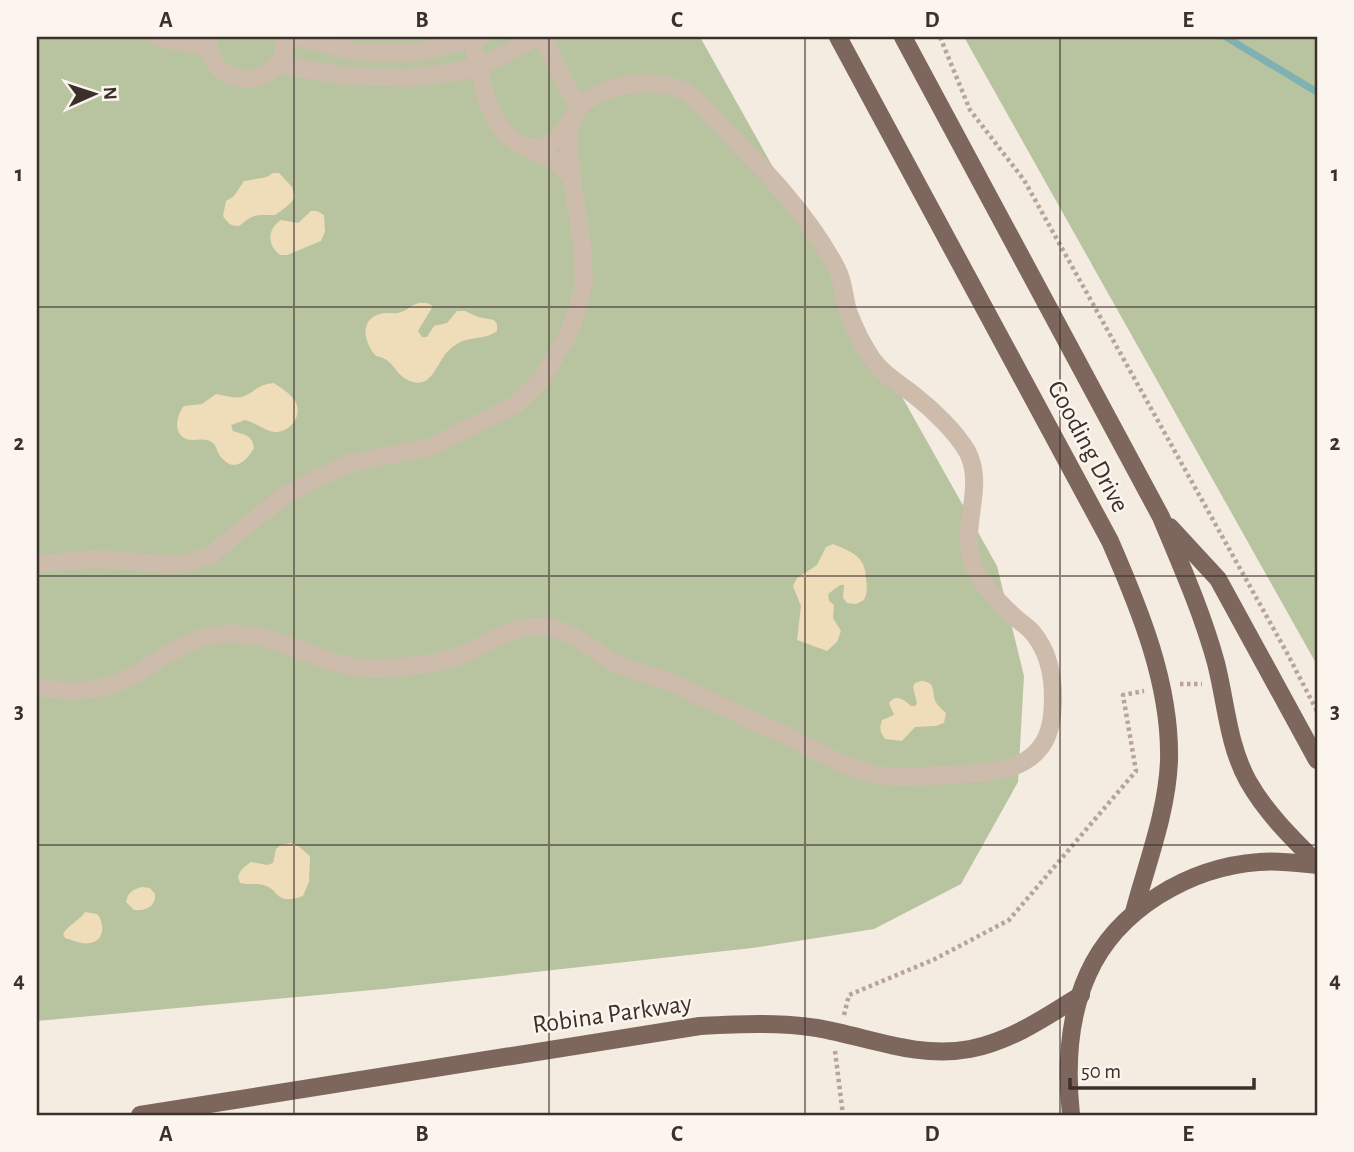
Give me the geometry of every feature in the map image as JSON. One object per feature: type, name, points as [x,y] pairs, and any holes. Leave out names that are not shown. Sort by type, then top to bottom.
[{"type":"main road","name":"Gooding Drive","points":[[838,37],[1110,541],[1143,622],[1164,701],[1168,763],[1159,821],[1134,912]]},
{"type":"main road","name":"Gooding Drive","points":[[903,37],[1161,517],[1208,637],[1231,736],[1247,779],[1261,803],[1317,864]]},
{"type":"main road","points":[[1161,517],[1218,579],[1317,761]]},
{"type":"main road","points":[[1071,1115],[1069,1059],[1080,995],[1088,973],[1100,953],[1134,912],[1179,885],[1201,875],[1230,867],[1277,862],[1317,864]]},
{"type":"main road","name":"Robina Parkway","points":[[140,1115],[700,1026],[743,1023],[799,1026],[898,1048],[942,1052],[969,1049],[1011,1036],[1080,995]]},
{"type":"street","points":[[157,37],[208,43],[213,60],[221,70],[244,79],[257,78],[277,65],[283,55],[286,37]]},
{"type":"street","points":[[297,37],[357,52],[421,52],[475,38],[479,68],[490,108],[499,128],[516,142],[558,163],[572,178]]},
{"type":"street","points":[[277,65],[347,76],[412,78],[479,68],[536,37]]},
{"type":"street","points":[[37,564],[95,559],[178,565],[209,556],[281,498],[317,478],[351,463],[431,447],[514,406],[541,380],[566,339],[576,315],[584,282],[578,209],[568,140],[577,111],[542,37]]},
{"type":"street","points":[[37,687],[79,692],[106,687],[128,678],[178,647],[209,636],[235,633],[260,635],[344,667],[373,669],[442,660],[463,654],[505,632],[530,625],[571,634],[611,662],[662,678],[819,752],[876,774],[903,776],[981,773],[1025,761],[1043,744],[1051,726],[1054,692],[1046,653],[1030,629],[990,593],[977,573],[969,552],[967,531],[974,489],[974,470],[967,451],[915,396],[876,365],[848,312],[840,274],[810,227],[747,151],[690,94],[663,86],[627,83],[585,102],[566,129],[551,143],[535,149],[516,142]]},
{"type":"path","points":[[940,37],[970,110],[1024,180],[1287,653],[1317,712]]},
{"type":"path","points":[[1178,684],[1203,684]]},
{"type":"path","points":[[849,995],[935,959],[1009,920],[1136,771],[1123,695],[1140,691]]},
{"type":"path","points":[[834,1055],[843,1115]]},
{"type":"green space","points":[[37,37],[700,37],[997,566],[1024,676],[1018,782],[961,884],[874,929],[752,948],[383,989],[37,1021]]},
{"type":"green space","points":[[964,37],[1317,37],[1317,665]]},
{"type":"sand","points":[[279,173],[292,187],[295,197],[291,202],[275,215],[256,216],[239,226],[228,222],[223,216],[226,201],[234,196],[244,181],[267,177]]},
{"type":"sand","points":[[311,211],[324,215],[325,232],[321,241],[287,255],[280,255],[271,242],[273,228],[281,220],[298,223]]},
{"type":"sand","points":[[419,303],[433,306],[418,331],[422,337],[427,337],[434,326],[447,323],[457,311],[494,320],[497,331],[455,345],[424,382],[410,381],[387,360],[376,356],[369,345],[366,327],[373,317],[382,313],[401,312]]},
{"type":"sand","points":[[274,383],[295,401],[297,412],[294,422],[286,429],[275,432],[245,420],[231,425],[233,431],[244,434],[253,443],[254,448],[239,464],[226,462],[210,441],[186,439],[177,428],[179,414],[184,406],[202,404],[216,394],[241,397],[263,385]]},
{"type":"sand","points":[[833,544],[852,552],[860,560],[865,571],[867,589],[864,600],[856,604],[847,603],[843,598],[844,585],[828,594],[829,601],[834,605],[833,618],[841,631],[837,642],[827,651],[797,640],[801,606],[793,586],[797,578],[817,565],[826,547]]},
{"type":"sand","points":[[921,681],[932,686],[937,704],[946,713],[944,723],[915,727],[902,741],[885,739],[880,726],[882,720],[894,715],[889,703],[897,698],[915,706],[917,703],[913,687]]},
{"type":"sand","points":[[290,843],[297,845],[310,856],[309,882],[303,896],[282,898],[269,887],[240,883],[238,877],[246,865],[251,862],[267,865],[273,863],[276,849]]},
{"type":"sand","points":[[142,887],[150,888],[155,894],[154,902],[146,909],[134,910],[126,902],[127,899],[131,892]]},
{"type":"sand","points":[[85,912],[97,914],[100,918],[102,931],[99,939],[81,943],[65,938],[65,931]]},
{"type":"waterway","points":[[1226,37],[1317,92]]}]
